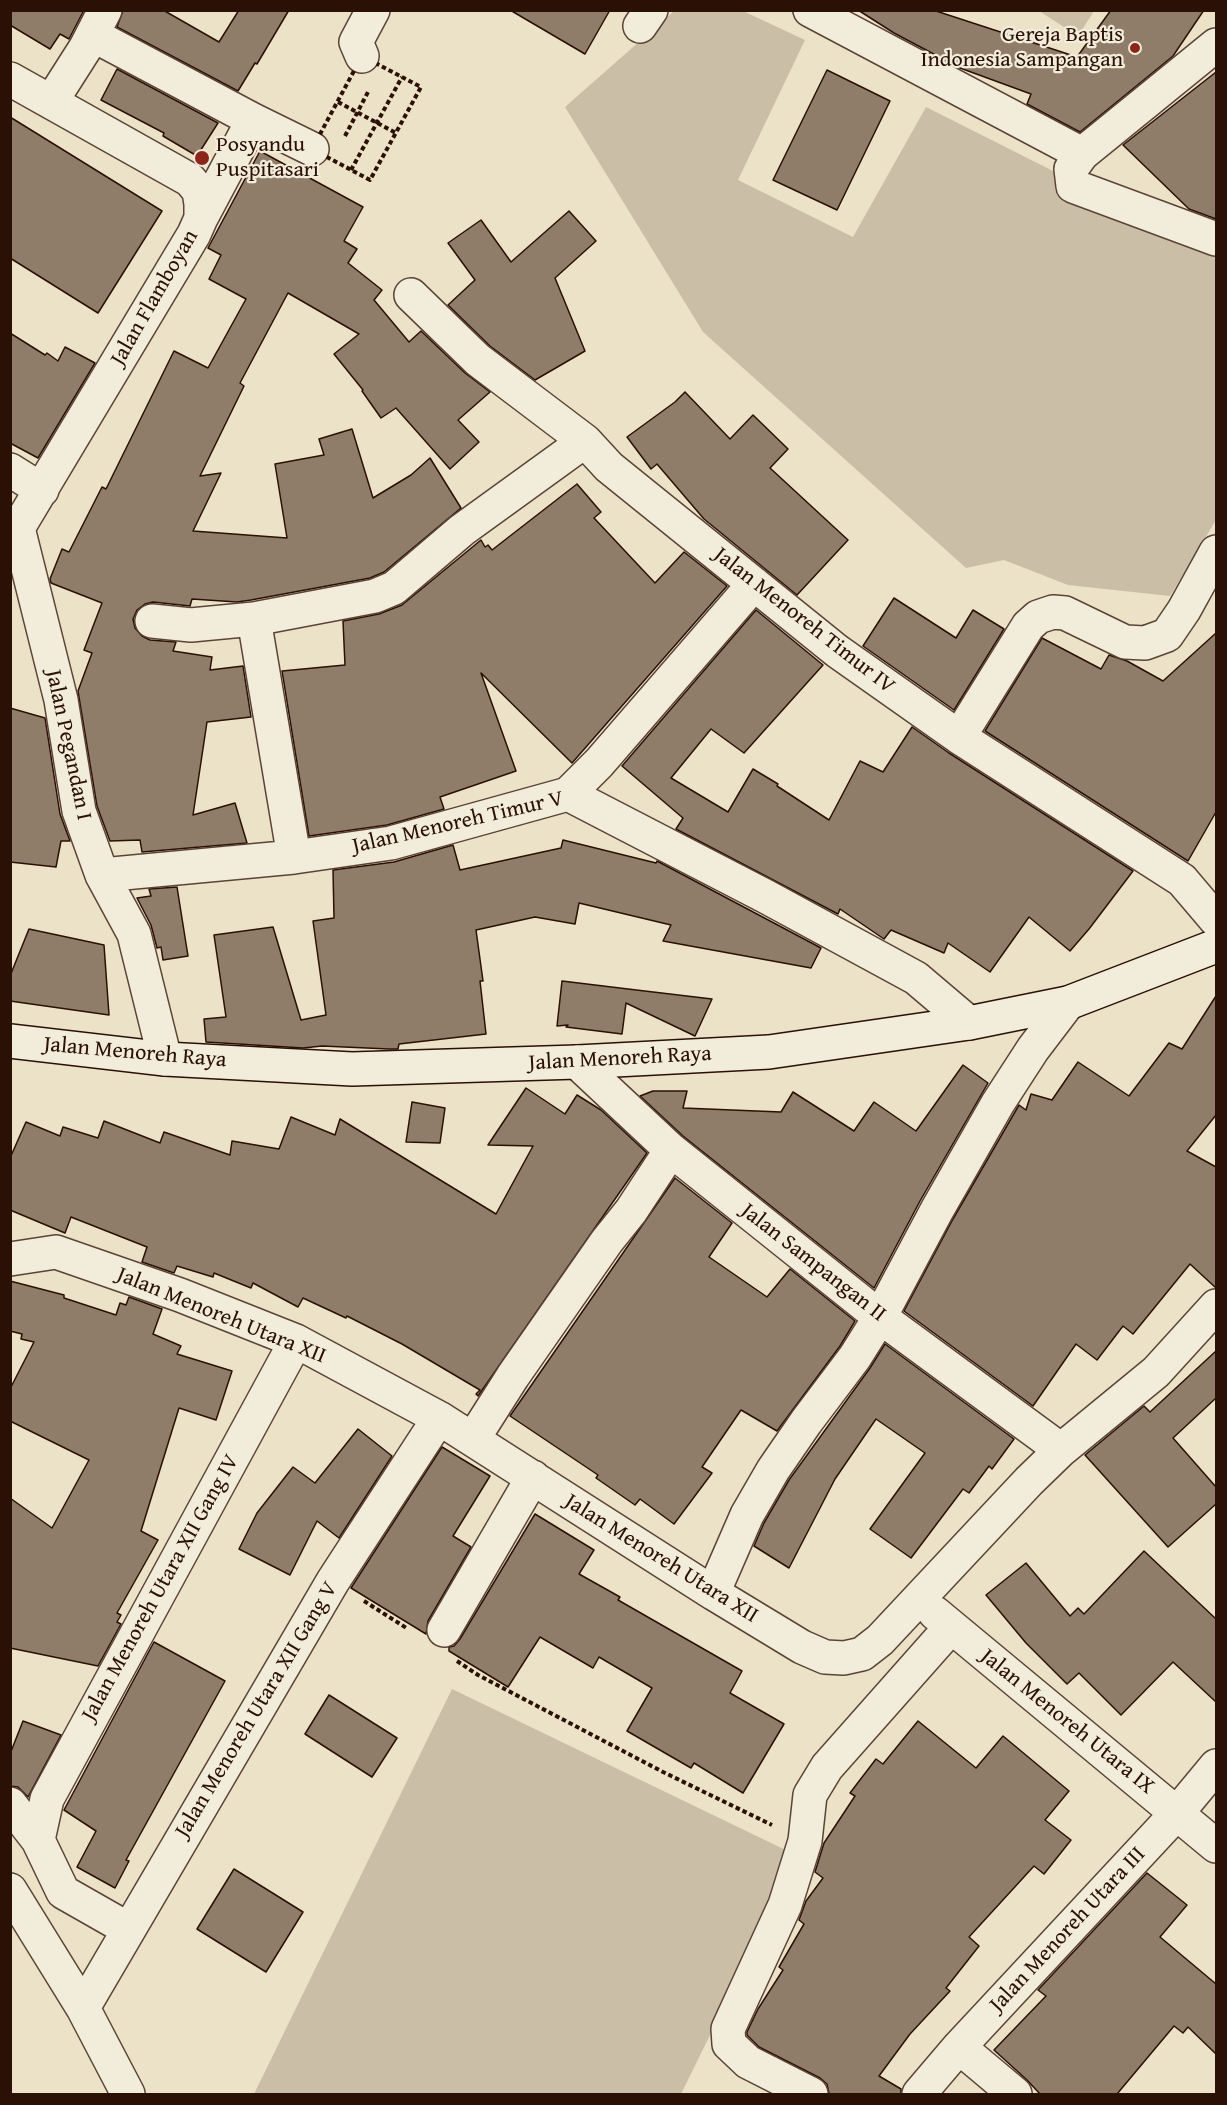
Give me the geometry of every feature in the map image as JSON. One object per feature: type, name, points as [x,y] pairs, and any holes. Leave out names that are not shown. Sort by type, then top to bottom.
[{"type":"street","points":[[373,10],[356,42],[373,71]]},
{"type":"street","points":[[810,10],[1082,154]]},
{"type":"street","points":[[51,102],[99,23],[253,120],[330,150]]},
{"type":"street","points":[[1216,45],[1082,154],[1071,169],[1073,186],[1216,239]]},
{"type":"street","name":"Jalan Flamboyan","points":[[10,79],[190,180],[199,191],[201,218],[194,234],[42,490],[14,526]]},
{"type":"street","points":[[201,218],[253,120]]},
{"type":"street","name":"Jalan Menoreh Timur IV","points":[[411,295],[478,360],[585,441],[609,467],[837,651],[959,737],[1182,880],[1216,920]]},
{"type":"street","points":[[152,621],[191,625],[254,619],[375,596],[394,588],[462,530],[585,441]]},
{"type":"street","points":[[10,470],[42,490]]},
{"type":"street","name":"Jalan Pegandan I","points":[[14,526],[61,700],[79,811],[102,875],[134,934],[165,1059]]},
{"type":"street","points":[[959,737],[1028,626],[1038,617],[1053,612],[1065,613],[1125,642],[1145,643],[1167,635],[1184,610],[1216,552]]},
{"type":"street","points":[[568,794],[599,763],[754,584]]},
{"type":"street","points":[[254,619],[294,857]]},
{"type":"street","name":"Jalan Menoreh Timur V","points":[[102,875],[294,857],[391,843],[568,794],[765,896],[916,978],[969,1023]]},
{"type":"street","name":"Jalan Menoreh Raya","points":[[10,1041],[165,1059],[352,1069],[577,1062],[769,1052],[969,1023],[1068,1003],[1216,946]]},
{"type":"street","points":[[713,1593],[747,1515],[773,1470],[855,1357],[880,1317],[998,1103],[1033,1049],[1068,1003]]},
{"type":"street","name":"Jalan Sampangan II","points":[[577,1062],[671,1150],[880,1317],[1060,1450]]},
{"type":"street","points":[[473,1439],[513,1377],[607,1240],[631,1211],[671,1150]]},
{"type":"street","name":"Jalan Menoreh Utara XII","points":[[10,1259],[56,1252],[180,1295],[296,1341],[440,1418],[713,1593],[802,1647],[825,1657],[844,1658],[862,1654],[880,1640],[917,1598],[1060,1450],[1156,1372],[1216,1306]]},
{"type":"street","name":"Jalan Menoreh Utara XII Gang IV","points":[[38,1840],[47,1799],[296,1341]]},
{"type":"street","name":"Jalan Menoreh Utara XII Gang V","points":[[83,2008],[333,1581],[440,1418]]},
{"type":"street","points":[[437,1640],[533,1478]]},
{"type":"street","name":"Jalan Menoreh Utara IX","points":[[917,1598],[1216,1846]]},
{"type":"street","points":[[812,2094],[748,2062],[729,2044],[728,2029],[785,1905],[805,1841],[810,1795],[827,1767],[951,1627]]},
{"type":"street","name":"Jalan Menoreh Utara III","points":[[919,2094],[959,2047],[1177,1812],[1216,1766]]},
{"type":"street","points":[[10,1804],[38,1840],[63,1892],[128,1929]]},
{"type":"street","points":[[10,1890],[83,2008],[128,2094]]},
{"type":"street","points":[[959,2047],[1015,2094]]},
{"type":"path","points":[[330,150],[351,170],[370,180],[421,87],[402,77],[373,71]]},
{"type":"path","points":[[330,150],[338,102],[373,71]]},
{"type":"path","points":[[330,150],[357,112],[373,71]]},
{"type":"path","points":[[351,170],[402,77]]},
{"type":"path","points":[[338,102],[396,133]]},
{"type":"path","points":[[333,1581],[437,1640],[478,1675],[642,1761],[805,1841]]},
{"type":"shaded area","points":[[674,11],[743,11],[805,40],[738,180],[853,237],[926,107],[1216,253],[1216,520],[1170,596],[1068,585],[1004,560],[966,568],[703,332],[565,107]]},
{"type":"shaded area","points":[[1039,11],[1094,11],[1078,36]]},
{"type":"shaded area","points":[[452,1689],[798,1856],[681,2094],[254,2094]]},
{"type":"building","points":[[10,10],[84,10],[69,39],[60,34],[50,49],[10,25]]},
{"type":"building","points":[[123,10],[163,10],[219,42],[239,10],[289,10],[238,91],[117,27]]},
{"type":"building","points":[[510,10],[610,10],[585,54]]},
{"type":"building","points":[[858,10],[933,10],[1077,57],[1111,10],[1204,10],[1173,56],[1080,132],[1027,104],[1031,94],[960,68],[894,33]]},
{"type":"building","points":[[117,69],[218,123],[197,156],[163,136],[164,133],[101,100]]},
{"type":"building","points":[[827,70],[890,101],[837,210],[773,180]]},
{"type":"building","points":[[1216,72],[1216,219],[1189,209],[1123,145]]},
{"type":"building","points":[[10,117],[162,211],[98,313],[10,258]]},
{"type":"building","points":[[260,151],[363,207],[344,241],[357,249],[348,263],[382,290],[374,300],[409,342],[421,331],[465,373],[490,392],[458,420],[479,442],[450,469],[396,408],[381,418],[363,390],[334,354],[359,334],[288,293],[240,383],[244,386],[200,476],[221,473],[193,531],[287,538],[275,464],[324,455],[319,439],[352,429],[373,498],[411,475],[430,458],[461,508],[384,572],[370,578],[237,602],[192,599],[190,606],[153,602],[137,610],[133,619],[135,628],[142,636],[150,640],[176,642],[173,651],[212,657],[210,670],[243,666],[251,717],[207,722],[193,815],[235,803],[247,843],[142,852],[140,840],[110,841],[97,806],[78,691],[92,653],[84,650],[102,603],[51,583],[50,579],[62,549],[69,552],[102,487],[106,489],[174,351],[208,368],[246,299],[209,279],[221,255],[208,248]]},
{"type":"building","points":[[569,211],[596,241],[555,278],[585,351],[535,380],[490,346],[448,305],[475,280],[448,243],[481,220],[511,262]]},
{"type":"building","points":[[10,333],[58,361],[65,347],[95,363],[38,458],[10,443]]},
{"type":"building","points":[[685,392],[730,439],[753,415],[788,449],[770,468],[848,540],[797,595],[704,519],[657,464],[651,469],[627,437]]},
{"type":"building","points":[[577,484],[601,512],[594,518],[655,583],[684,552],[727,586],[572,763],[481,673],[516,771],[440,797],[444,809],[387,825],[309,836],[282,671],[345,665],[343,621],[379,614],[402,605],[481,540],[485,547],[488,545],[492,550]]},
{"type":"building","points":[[894,598],[956,638],[973,610],[1004,629],[954,710],[863,646]]},
{"type":"building","points":[[756,610],[823,665],[744,753],[711,729],[671,778],[728,812],[753,769],[829,820],[860,761],[883,772],[912,727],[1133,871],[1070,951],[1029,917],[990,972],[948,943],[944,953],[891,930],[884,939],[840,909],[838,914],[676,829],[683,818],[622,766]]},
{"type":"building","points":[[1216,633],[1216,812],[1188,861],[985,731],[1042,638],[1101,669],[1109,655],[1127,661],[1163,681]]},
{"type":"building","points":[[10,708],[45,718],[60,814],[70,841],[61,841],[56,867],[10,862]]},
{"type":"building","points":[[563,840],[656,863],[657,861],[821,948],[811,968],[663,941],[671,925],[579,903],[575,924],[535,917],[476,930],[483,981],[480,981],[486,1034],[399,1044],[398,1049],[322,1046],[303,1048],[206,1042],[204,1019],[226,1017],[214,935],[273,927],[301,1020],[326,1015],[313,921],[334,918],[333,870],[394,862],[453,845],[460,870],[561,848]]},
{"type":"building","points":[[177,887],[188,956],[163,960],[161,947],[157,948],[151,925],[137,898],[151,896],[149,889]]},
{"type":"building","points":[[29,929],[104,945],[109,1015],[10,1001],[10,976]]},
{"type":"building","points":[[562,981],[712,999],[695,1036],[626,1003],[622,1034],[566,1027],[568,1025],[557,1026]]},
{"type":"building","points":[[1216,996],[1216,1115],[1187,1151],[1216,1167],[1216,1288],[1190,1264],[1133,1334],[1123,1326],[1097,1360],[1076,1344],[1033,1406],[904,1311],[953,1219],[1019,1105],[1026,1110],[1031,1094],[1052,1100],[1078,1062],[1129,1096],[1169,1043],[1182,1049]]},
{"type":"building","points":[[963,1065],[988,1083],[920,1201],[874,1288],[683,1136],[640,1096],[653,1091],[687,1091],[683,1108],[781,1112],[793,1092],[854,1131],[874,1102],[916,1131]]},
{"type":"building","points":[[526,1088],[565,1114],[577,1095],[601,1110],[647,1153],[478,1396],[476,1394],[480,1390],[402,1344],[347,1316],[346,1318],[303,1298],[298,1307],[253,1283],[251,1288],[214,1273],[213,1277],[177,1266],[174,1273],[142,1262],[147,1247],[71,1217],[65,1233],[10,1210],[10,1158],[26,1122],[60,1136],[63,1127],[98,1138],[104,1121],[160,1143],[164,1132],[230,1155],[232,1141],[279,1149],[291,1117],[335,1135],[340,1119],[496,1214],[533,1146],[488,1145]]},
{"type":"building","points":[[412,1102],[445,1108],[440,1143],[406,1142]]},
{"type":"building","points":[[675,1178],[732,1223],[709,1257],[767,1297],[790,1269],[855,1321],[840,1346],[777,1431],[741,1410],[702,1467],[712,1473],[674,1524],[640,1499],[635,1505],[596,1478],[598,1475],[510,1416]]},
{"type":"building","points":[[10,1281],[64,1295],[64,1298],[116,1315],[120,1303],[126,1305],[129,1297],[162,1309],[153,1334],[181,1346],[177,1354],[232,1371],[216,1420],[179,1408],[141,1531],[158,1540],[117,1613],[121,1615],[117,1622],[121,1624],[98,1666],[10,1648],[10,1498],[52,1528],[89,1460],[10,1421],[10,1389],[34,1342],[21,1339],[22,1334],[10,1331]]},
{"type":"building","points":[[885,1344],[1014,1439],[992,1469],[989,1466],[969,1493],[963,1489],[911,1558],[870,1529],[925,1453],[876,1419],[835,1479],[789,1568],[754,1546],[764,1523],[789,1480]]},
{"type":"building","points":[[1216,1351],[1216,1398],[1173,1438],[1216,1487],[1216,1504],[1168,1547],[1085,1455],[1144,1406],[1150,1412]]},
{"type":"building","points":[[358,1429],[392,1456],[339,1538],[317,1521],[290,1575],[239,1549],[257,1513],[293,1467],[315,1483]]},
{"type":"building","points":[[442,1447],[490,1476],[453,1536],[471,1547],[428,1621],[426,1634],[351,1588]]},
{"type":"building","points":[[535,1514],[594,1550],[579,1574],[620,1597],[618,1600],[742,1671],[730,1693],[784,1724],[743,1793],[694,1763],[691,1768],[627,1731],[652,1688],[599,1657],[593,1668],[540,1637],[508,1687],[449,1651],[449,1647],[454,1646],[460,1639]]},
{"type":"building","points":[[1144,1551],[1216,1619],[1216,1702],[1173,1662],[1121,1715],[1079,1673],[1067,1684],[1026,1643],[986,1595],[1026,1563],[1070,1616],[1078,1608],[1084,1614]]},
{"type":"building","points":[[154,1642],[225,1681],[126,1860],[129,1861],[115,1888],[77,1867],[96,1831],[64,1810]]},
{"type":"building","points":[[329,1695],[397,1738],[372,1777],[305,1734]]},
{"type":"building","points":[[23,1721],[61,1735],[28,1797],[18,1787],[10,1786],[10,1754]]},
{"type":"building","points":[[918,1721],[976,1768],[1003,1736],[1069,1791],[1045,1820],[1071,1840],[1044,1874],[1034,1866],[969,1937],[979,1946],[946,1988],[950,1991],[910,2034],[879,2076],[901,2089],[901,2094],[829,2094],[827,2084],[820,2078],[759,2047],[747,2035],[747,2032],[758,2009],[783,1970],[779,1967],[804,1924],[799,1920],[806,1901],[823,1878],[815,1872],[824,1843],[855,1796],[850,1793],[876,1759],[883,1764]]},
{"type":"building","points":[[234,1869],[303,1912],[266,1972],[197,1929]]},
{"type":"building","points":[[1147,1873],[1187,1905],[1160,1937],[1216,1984],[1216,2054],[1188,2027],[1183,2033],[1174,2026],[1117,2094],[1040,2094],[994,2050],[1046,1996],[1038,1990]]},
{"type":"place","name":"Gereja Baptis Indonesia Sampangan","points":[[1135,48]]},
{"type":"place","name":"Posyandu Puspitasari","points":[[202,158]]}]
